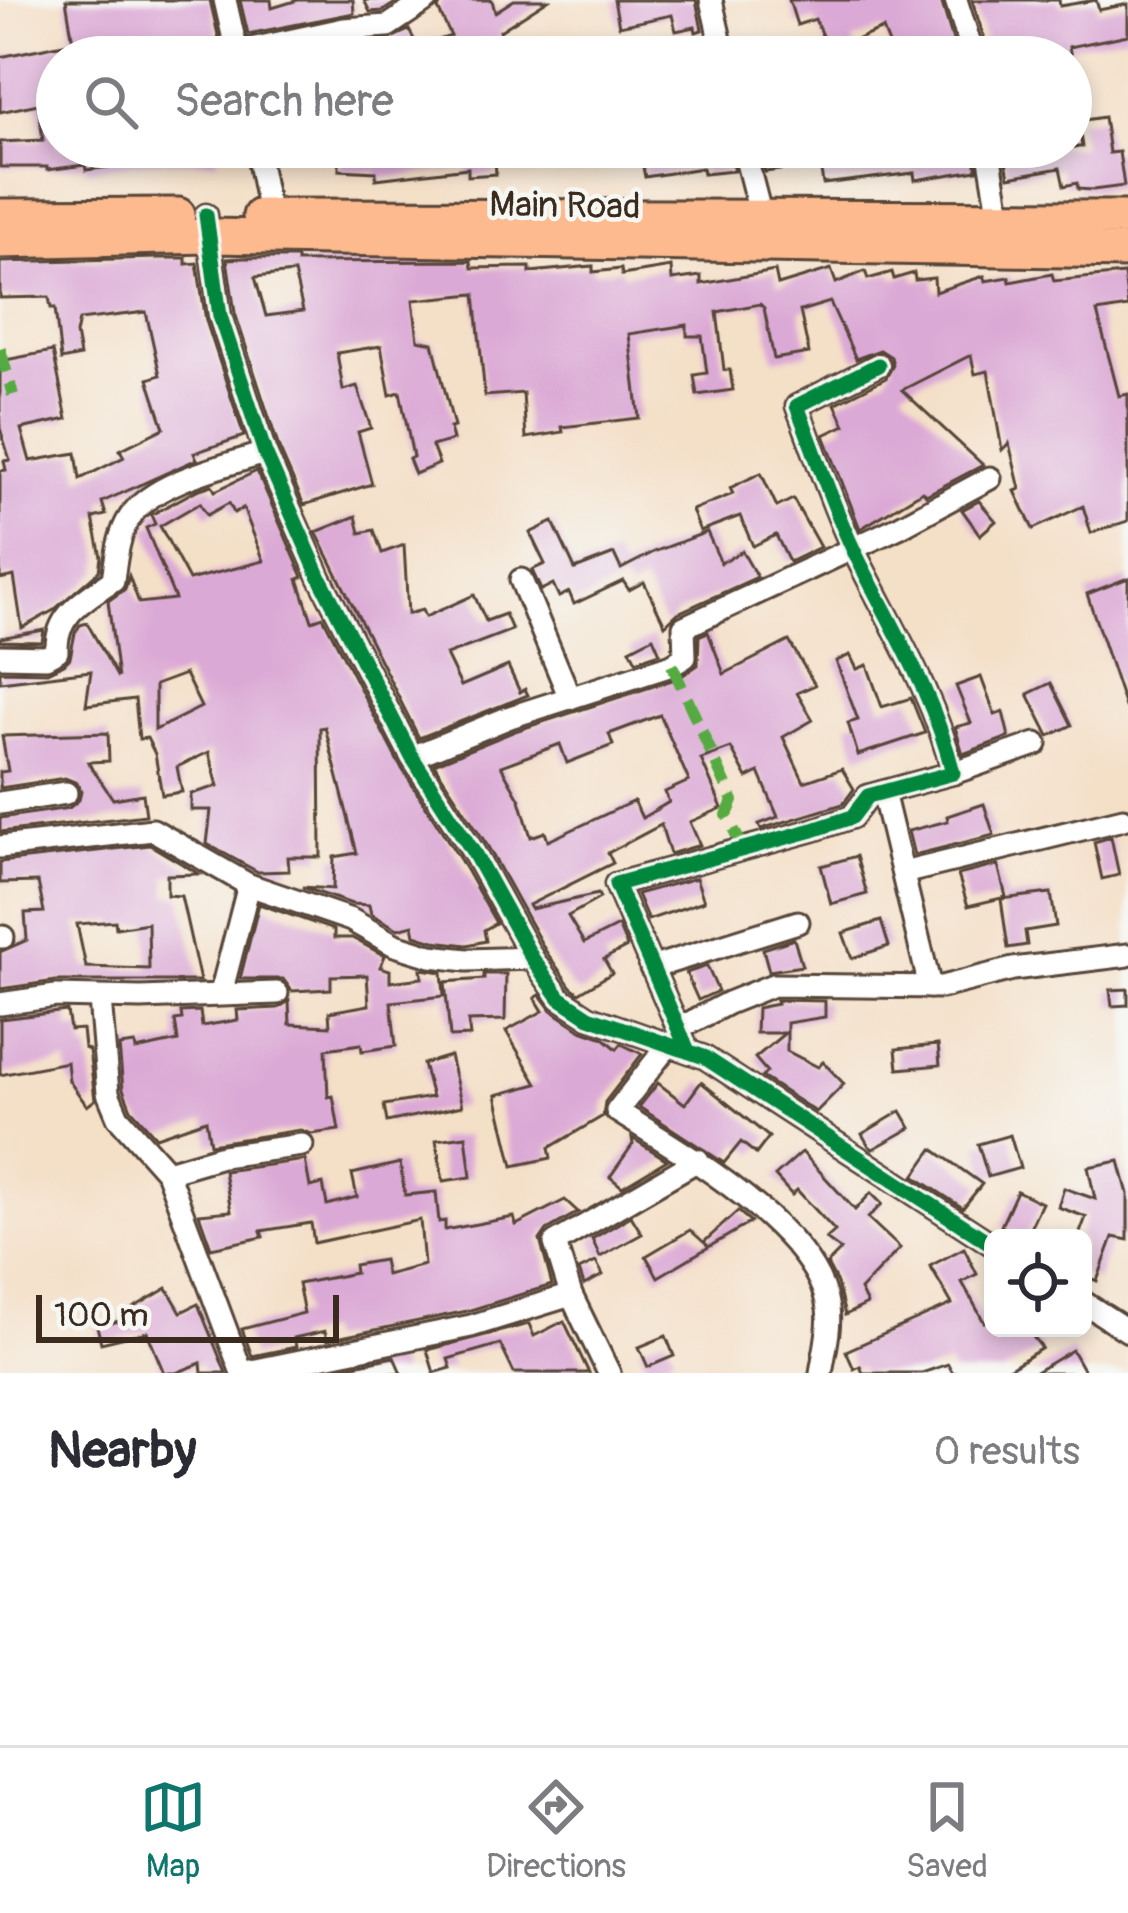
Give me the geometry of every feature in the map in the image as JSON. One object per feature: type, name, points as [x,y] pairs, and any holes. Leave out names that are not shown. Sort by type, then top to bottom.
[{"type":"main road","name":"Main Road","points":[[0,216],[207,226],[765,232],[1005,250],[1128,250]]},
{"type":"main road","name":"Main Road","points":[[765,232],[1000,216],[1128,218]]},
{"type":"main road","name":"Main Road","points":[[0,241],[207,226]]},
{"type":"street","points":[[225,0],[233,36]]},
{"type":"street","points":[[315,36],[388,26],[427,0]]},
{"type":"street","points":[[711,0],[719,36]]},
{"type":"street","points":[[956,0],[967,36]]},
{"type":"street","points":[[260,168],[271,227]]},
{"type":"street","points":[[748,168],[765,232]]},
{"type":"street","points":[[992,168],[1005,250]]},
{"type":"street","points":[[207,226],[220,316],[265,453],[320,578],[412,757],[560,998],[589,1017],[679,1041],[984,1239]]},
{"type":"street","points":[[878,365],[797,406],[852,548],[935,714],[952,773]]},
{"type":"street","points":[[0,656],[46,658],[57,651],[64,618],[113,580],[118,547],[131,514],[141,506],[179,479],[265,453]]},
{"type":"street","points":[[412,757],[672,665],[685,657],[684,627],[989,478]]},
{"type":"street","points":[[521,580],[570,698]]},
{"type":"street","points":[[679,1041],[616,884],[852,817],[868,796],[1036,744]]},
{"type":"street","points":[[883,792],[930,987]]},
{"type":"street","points":[[0,803],[66,793]]},
{"type":"street","points":[[902,873],[1123,819]]},
{"type":"street","points":[[0,847],[153,830],[166,833],[250,885],[351,920],[395,945],[430,956],[501,962],[532,958]]},
{"type":"street","points":[[221,993],[250,885]]},
{"type":"street","points":[[651,968],[798,922]]},
{"type":"street","points":[[821,1373],[829,1311],[821,1283],[775,1222],[698,1160],[617,1111],[679,1041],[773,985],[930,987],[1013,969],[1128,955]]},
{"type":"street","points":[[0,1004],[56,996],[278,993]]},
{"type":"street","points":[[100,999],[108,1093],[118,1117],[167,1172],[242,1373],[471,1326],[571,1295]]},
{"type":"street","points":[[167,1172],[222,1156],[302,1144]]},
{"type":"street","points":[[609,1373],[571,1295],[555,1244],[698,1160]]},
{"type":"street","points":[[1092,1308],[1128,1331]]},
{"type":"building","points":[[66,0],[210,0],[218,36],[72,36]]},
{"type":"building","points":[[240,0],[271,0],[272,8],[298,0],[353,0],[354,13],[248,34]]},
{"type":"building","points":[[364,0],[400,0],[383,11],[370,12]]},
{"type":"building","points":[[442,0],[492,0],[495,12],[514,0],[548,0],[500,31],[501,36],[451,36],[438,9]]},
{"type":"building","points":[[614,0],[696,0],[702,30],[676,31],[672,15],[619,26]]},
{"type":"building","points":[[789,0],[941,0],[952,36],[886,36],[883,29],[866,36],[822,36],[815,19],[797,25]]},
{"type":"building","points":[[972,0],[1059,0],[1060,6],[1096,0],[1099,10],[1128,4],[1128,35],[1092,42],[1092,36],[983,36]]},
{"type":"building","points":[[36,50],[36,104],[0,112],[0,57]]},
{"type":"building","points":[[1104,117],[1109,153],[1119,152],[1124,186],[1093,190],[1078,189],[1077,183],[1064,186],[1060,168],[1092,168],[1092,119]]},
{"type":"building","points":[[36,140],[36,167],[0,167],[0,142]]},
{"type":"building","points":[[468,168],[376,179],[376,172],[339,170]]},
{"type":"building","points":[[468,168],[496,168],[496,174],[468,176]]},
{"type":"building","points":[[643,168],[702,168],[645,177]]},
{"type":"building","points":[[702,168],[734,171],[703,174]]},
{"type":"building","points":[[821,168],[977,170],[915,180],[914,173],[823,184]]},
{"type":"building","points":[[1007,168],[1060,168],[1009,177]]},
{"type":"building","points":[[186,258],[186,264],[197,263],[206,321],[244,436],[194,453],[197,459],[102,502],[106,515],[93,518],[99,571],[54,610],[22,628],[14,576],[0,579],[0,471],[6,470],[4,461],[10,460],[0,428],[0,361],[53,351],[67,419],[21,429],[30,461],[76,453],[80,479],[124,457],[120,450],[164,428],[148,379],[160,375],[146,312],[79,320],[80,356],[61,360],[55,308],[49,297],[0,298],[0,262]]},
{"type":"building","points":[[227,259],[471,261],[472,268],[530,267],[530,272],[593,266],[593,272],[621,269],[622,275],[671,267],[672,280],[701,276],[701,284],[775,271],[778,285],[831,269],[836,283],[865,271],[868,279],[892,272],[894,279],[914,273],[915,280],[934,278],[935,292],[984,276],[985,281],[1009,277],[1010,282],[1052,274],[1054,281],[1124,274],[1128,307],[1097,312],[1119,396],[1128,394],[1128,521],[1091,533],[1083,506],[1033,529],[1015,491],[1020,489],[1009,443],[1002,450],[988,371],[975,374],[971,355],[902,390],[983,465],[926,495],[923,491],[860,529],[824,435],[845,425],[835,404],[886,378],[893,365],[891,357],[880,350],[856,359],[830,302],[800,311],[809,353],[774,359],[760,304],[717,312],[724,370],[730,370],[733,390],[697,395],[694,375],[707,373],[702,336],[687,336],[687,325],[629,334],[639,418],[562,427],[563,432],[526,438],[523,393],[485,396],[475,294],[413,300],[418,340],[433,343],[454,427],[450,428],[453,440],[432,446],[439,464],[415,474],[400,392],[390,395],[381,346],[337,353],[343,390],[357,386],[371,428],[358,432],[372,484],[304,505],[279,448],[235,313]],"holes":[[[294,273],[303,311],[266,316],[255,277]]]},
{"type":"building","points":[[257,471],[303,577],[298,579],[312,621],[323,617],[399,764],[496,923],[484,930],[486,941],[467,945],[434,941],[415,935],[413,925],[398,929],[371,914],[369,905],[302,887],[333,889],[334,857],[357,853],[325,727],[320,728],[321,857],[288,857],[289,871],[258,872],[207,844],[211,810],[191,810],[191,794],[218,786],[209,752],[177,767],[182,792],[162,795],[155,754],[147,738],[139,739],[135,699],[86,705],[91,671],[0,682],[0,671],[47,672],[64,664],[70,658],[75,633],[87,623],[118,678],[108,601],[125,589],[129,576],[139,603],[175,599],[146,528],[155,524],[151,515],[197,490],[212,485],[215,491]],"holes":[[[200,503],[207,515],[229,503],[234,513],[243,508],[264,561],[189,580],[160,526]],[[185,674],[201,707],[155,730],[155,685]]]},
{"type":"building","points":[[761,473],[777,507],[793,499],[820,547],[789,562],[776,535],[753,546],[740,516],[700,531],[692,510],[733,494],[730,488]]},
{"type":"building","points":[[979,501],[996,521],[980,535],[962,510]]},
{"type":"building","points":[[356,516],[360,533],[374,530],[382,553],[404,545],[408,614],[422,610],[425,617],[474,595],[486,621],[505,614],[512,630],[446,655],[461,686],[508,666],[520,692],[525,689],[528,695],[419,738],[316,532]]},
{"type":"building","points":[[553,522],[575,569],[614,554],[621,569],[707,532],[721,563],[742,551],[757,577],[678,613],[665,625],[644,582],[629,590],[623,581],[574,604],[569,592],[559,597],[553,584],[541,590],[532,570],[545,564],[530,533]]},
{"type":"building","points":[[1128,578],[1128,707],[1125,707],[1087,594]]},
{"type":"building","points":[[44,630],[42,642],[0,641],[0,638]]},
{"type":"building","points":[[708,632],[724,674],[789,641],[815,685],[797,693],[813,720],[783,737],[804,782],[842,769],[854,789],[843,804],[761,829],[759,824],[778,817],[759,772],[747,778],[731,748],[701,759],[722,808],[690,822],[700,845],[670,854],[661,825],[608,853],[613,863],[529,905],[531,909],[598,894],[600,898],[568,916],[584,943],[618,926],[627,947],[604,959],[612,973],[579,993],[545,950],[487,845],[434,764],[515,731],[679,678],[698,665],[699,636]],"holes":[[[660,715],[689,781],[665,792],[669,802],[642,818],[634,801],[548,841],[545,832],[531,837],[520,800],[501,766],[560,744],[567,763],[613,745],[609,734]]]},
{"type":"building","points":[[653,637],[660,653],[636,661],[630,649]]},
{"type":"building","points":[[850,655],[857,669],[867,665],[882,707],[911,698],[925,733],[858,755],[848,723],[858,720],[836,661]]},
{"type":"building","points":[[981,677],[995,715],[1003,712],[1009,737],[963,754],[955,727],[971,723],[956,686]]},
{"type":"building","points":[[1051,683],[1072,725],[1049,736],[1028,694]]},
{"type":"building","points":[[108,733],[109,761],[88,762],[113,799],[143,794],[146,815],[0,832],[0,818],[69,808],[81,792],[77,783],[65,778],[0,788],[0,772],[8,771],[2,736]]},
{"type":"building","points":[[984,804],[994,835],[914,855],[908,831],[948,821],[947,816]]},
{"type":"building","points":[[1111,837],[1119,875],[1102,879],[1094,842]]},
{"type":"building","points":[[150,845],[199,874],[167,875],[167,895],[181,896],[200,981],[56,981],[0,989],[0,952],[27,940],[25,913],[44,912],[38,882],[0,883],[0,862]],"holes":[[[115,921],[116,928],[148,923],[149,969],[86,967],[77,924]]]},
{"type":"building","points":[[856,856],[867,894],[831,904],[821,866]]},
{"type":"building","points":[[998,865],[1006,897],[968,906],[958,875]]},
{"type":"building","points":[[696,878],[704,901],[648,920],[637,894]]},
{"type":"building","points":[[1051,893],[1056,926],[1025,931],[1027,945],[1008,948],[1001,899]]},
{"type":"building","points":[[259,904],[334,930],[334,938],[352,938],[385,956],[380,967],[390,970],[390,982],[422,978],[421,969],[442,972],[444,996],[391,1002],[396,1046],[326,1049],[328,1097],[333,1096],[339,1130],[312,1134],[300,1130],[210,1144],[206,1120],[156,1137],[131,1109],[123,1089],[119,1046],[135,1044],[136,1050],[178,1041],[175,1020],[182,1019],[181,1012],[200,1011],[202,1026],[238,1020],[237,1010],[278,1008],[289,1001],[290,1024],[330,1026],[329,1012],[369,1005],[367,975],[331,976],[331,989],[292,991],[283,979],[240,979]]},
{"type":"building","points":[[881,921],[889,946],[852,958],[843,933]]},
{"type":"building","points":[[794,939],[802,966],[769,971],[763,949]]},
{"type":"building","points":[[707,966],[718,991],[698,1000],[686,973]]},
{"type":"building","points":[[484,974],[506,974],[505,1020],[468,1021],[470,1036],[450,1037],[445,982],[484,979]]},
{"type":"building","points":[[1128,989],[1128,1005],[1112,1006],[1110,990]]},
{"type":"building","points":[[540,995],[551,1010],[581,1030],[604,1038],[617,1049],[621,1044],[642,1054],[605,1102],[603,1116],[549,1148],[551,1158],[513,1166],[496,1095],[537,1084],[506,1031],[543,1011],[535,998]]},
{"type":"building","points":[[776,1000],[825,1001],[825,1017],[787,1023],[787,1051],[818,1067],[823,1062],[844,1084],[816,1112],[762,1077],[767,1072],[755,1058],[785,1033],[756,1033],[757,1008],[777,1004]]},
{"type":"building","points":[[67,1011],[70,1030],[82,1029],[84,1048],[89,1050],[95,1100],[87,1106],[69,1081],[67,1062],[0,1075],[0,1019]]},
{"type":"building","points":[[938,1045],[940,1065],[898,1069],[896,1049]]},
{"type":"building","points":[[450,1056],[462,1106],[387,1122],[384,1105],[432,1097],[423,1064]]},
{"type":"building","points":[[701,1082],[769,1137],[756,1154],[741,1142],[724,1163],[639,1107],[658,1083],[685,1104]]},
{"type":"building","points":[[901,1111],[911,1128],[873,1149],[869,1146],[862,1134]]},
{"type":"building","points":[[1010,1135],[1020,1168],[988,1177],[978,1144]]},
{"type":"building","points":[[466,1136],[471,1177],[443,1181],[436,1140]]},
{"type":"building","points":[[632,1138],[667,1160],[622,1187],[610,1177],[633,1144]]},
{"type":"building","points":[[933,1149],[982,1184],[963,1208],[914,1176]]},
{"type":"building","points":[[802,1152],[855,1210],[871,1193],[882,1204],[868,1218],[900,1248],[860,1290],[867,1304],[845,1315],[827,1264],[841,1250],[826,1239],[835,1231],[797,1190],[792,1195],[775,1176]]},
{"type":"building","points":[[305,1160],[310,1187],[323,1184],[327,1205],[357,1197],[352,1174],[400,1163],[405,1195],[436,1192],[439,1222],[445,1221],[445,1230],[514,1217],[516,1225],[565,1200],[578,1212],[547,1230],[540,1240],[552,1285],[467,1311],[327,1340],[325,1331],[294,1338],[296,1347],[252,1356],[242,1329],[304,1313],[298,1284],[355,1273],[354,1265],[383,1260],[386,1275],[424,1265],[420,1220],[314,1243],[311,1223],[261,1231],[263,1237],[211,1248],[199,1214],[231,1211],[224,1171]]},
{"type":"building","points":[[1119,1161],[1128,1194],[1128,1240],[1113,1237],[1097,1281],[1092,1279],[1092,1229],[1081,1229],[1086,1217],[1058,1207],[1064,1188],[1095,1199],[1088,1167]]},
{"type":"building","points":[[1017,1191],[1042,1203],[1030,1229],[1001,1226]]},
{"type":"building","points":[[738,1211],[751,1222],[658,1277],[646,1256],[690,1230],[708,1246],[704,1242]]},
{"type":"building","points":[[631,1216],[642,1234],[600,1257],[592,1239]]},
{"type":"building","points":[[964,1248],[977,1274],[962,1282],[984,1322],[984,1337],[1033,1337],[1042,1348],[1002,1373],[953,1373],[948,1364],[922,1373],[854,1369],[846,1351],[952,1304],[930,1266]]},
{"type":"building","points":[[596,1262],[603,1275],[584,1285],[579,1270]]},
{"type":"building","points":[[167,1288],[181,1312],[198,1304],[226,1373],[202,1373],[201,1363],[164,1373],[147,1332],[101,1343],[97,1326],[138,1317],[133,1308]]},
{"type":"building","points":[[564,1321],[589,1373],[514,1373],[500,1344],[448,1359],[451,1368],[434,1373],[427,1350],[529,1324],[534,1336]]},
{"type":"building","points":[[666,1336],[674,1356],[648,1367],[639,1347]]},
{"type":"building","points":[[1072,1350],[1085,1373],[1034,1373]]},
{"type":"building","points":[[394,1357],[401,1373],[336,1373],[335,1369]]},
{"type":"marked path","points":[[0,349],[13,395]]},
{"type":"marked path","points":[[672,665],[733,801],[727,815],[742,847]]},
{"type":"cycle path","points":[[206,215],[220,316],[265,453],[320,578],[412,757],[560,998],[589,1017],[704,1057],[984,1239]]},
{"type":"cycle path","points":[[688,1051],[616,884],[813,830],[852,817],[868,796],[953,773],[923,687],[847,535],[797,406],[878,365]]}]
